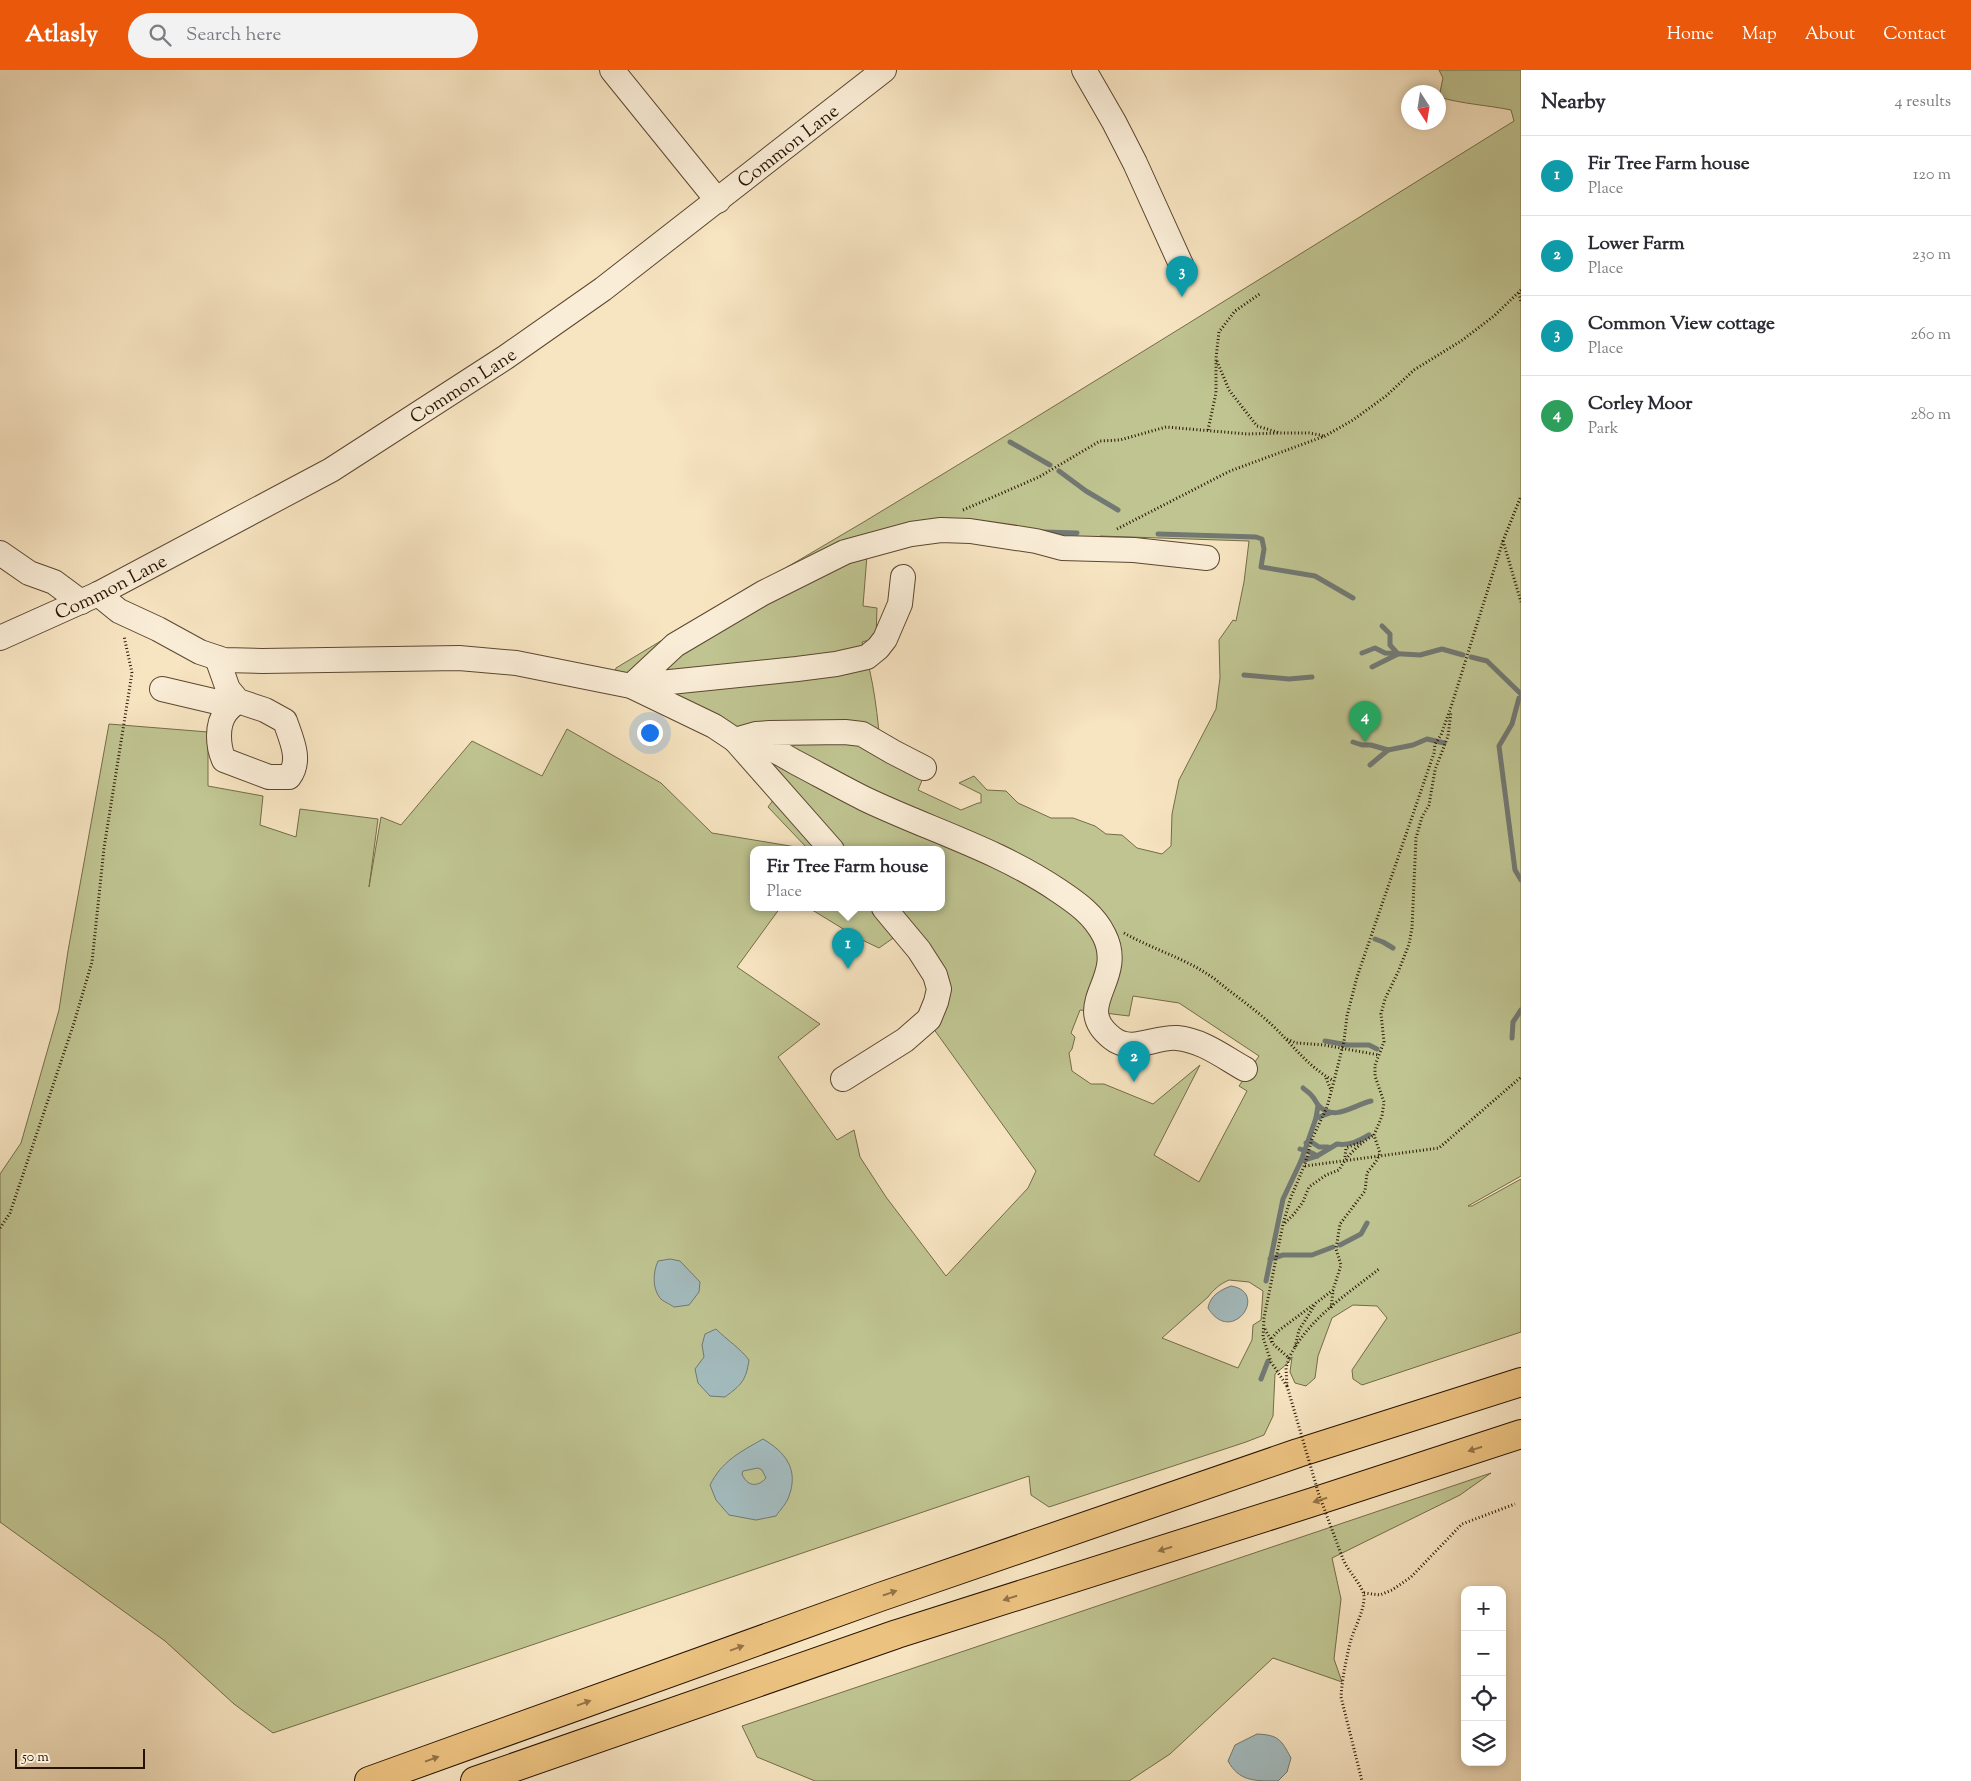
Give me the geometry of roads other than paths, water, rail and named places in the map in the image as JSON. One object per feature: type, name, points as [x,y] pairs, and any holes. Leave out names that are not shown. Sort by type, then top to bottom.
[{"type":"highway","points":[[369,1781],[880,1597],[1289,1456],[1521,1382]]},
{"type":"highway","points":[[476,1781],[897,1634],[1521,1434]]},
{"type":"street","points":[[612,70],[718,201]]},
{"type":"street","name":"Common Lane","points":[[0,638],[90,598],[331,470],[506,357],[595,295],[884,70]]},
{"type":"street","points":[[1084,70],[1135,162],[1184,270]]},
{"type":"street","points":[[631,686],[675,645],[763,593],[845,552],[911,534],[940,530],[970,531],[1036,541],[1062,548],[1134,550],[1207,558]]},
{"type":"street","points":[[0,553],[29,573],[54,582],[158,629],[200,652],[224,660],[459,658],[516,662],[631,686],[714,726],[735,740],[828,846]]},
{"type":"street","points":[[631,686],[654,682],[691,681],[797,669],[836,664],[867,656],[878,648],[885,638],[900,604],[904,577]]},
{"type":"street","points":[[162,689],[213,701],[238,701],[228,689],[217,658]]},
{"type":"street","points":[[735,740],[770,732],[845,732],[862,734],[924,768]]},
{"type":"street","points":[[735,740],[768,747],[866,799],[975,844],[1040,877],[1076,902],[1090,915],[1104,934],[1111,952],[1110,968],[1095,1007],[1095,1016],[1099,1026],[1117,1042],[1132,1045],[1161,1039],[1178,1038],[1198,1043],[1245,1069]]},
{"type":"street","points":[[842,1079],[905,1040],[929,1020],[936,1002],[939,989],[935,975],[919,950],[886,911]]},
{"type":"water","points":[[670,1259],[680,1261],[700,1282],[699,1292],[689,1305],[674,1307],[661,1299],[657,1294],[654,1280],[656,1265],[658,1261]]},
{"type":"water","points":[[1231,1286],[1242,1290],[1247,1297],[1247,1306],[1243,1314],[1236,1320],[1227,1322],[1217,1318],[1208,1308],[1216,1294]]},
{"type":"water","points":[[716,1329],[749,1360],[742,1382],[725,1397],[710,1396],[698,1383],[695,1369],[704,1357],[702,1345],[705,1334]]},
{"type":"water","points":[[763,1439],[778,1450],[788,1462],[791,1470],[792,1486],[788,1499],[776,1516],[756,1520],[729,1515],[716,1500],[710,1485],[726,1463]],"holes":[[[758,1468],[762,1470],[766,1478],[756,1484],[749,1483],[742,1474],[743,1471]]]},
{"type":"water","points":[[1257,1734],[1270,1735],[1278,1739],[1291,1758],[1287,1772],[1278,1781],[1261,1781],[1242,1776],[1232,1768],[1228,1761],[1235,1745]]},
{"type":"waterway","points":[[1010,442],[1050,465]]},
{"type":"waterway","points":[[1059,471],[1086,491],[1118,510]]},
{"type":"waterway","points":[[1044,532],[1077,533]]},
{"type":"waterway","points":[[1158,534],[1256,537],[1262,539],[1264,549],[1261,567],[1315,576],[1353,598]]},
{"type":"waterway","points":[[1372,667],[1398,654],[1390,645],[1390,634],[1382,626]]},
{"type":"waterway","points":[[1362,653],[1375,648],[1385,653],[1420,655],[1442,649],[1463,655]]},
{"type":"waterway","points":[[1471,657],[1487,661],[1521,694]]},
{"type":"waterway","points":[[1244,675],[1289,679],[1312,677]]},
{"type":"waterway","points":[[1519,698],[1512,724],[1499,746],[1515,870],[1521,880]]},
{"type":"waterway","points":[[1370,765],[1388,750],[1413,745],[1427,739],[1444,743]]},
{"type":"waterway","points":[[1353,742],[1388,750]]},
{"type":"waterway","points":[[1375,939],[1393,948]]},
{"type":"waterway","points":[[1512,1038],[1513,1022],[1521,1010]]},
{"type":"waterway","points":[[1325,1041],[1348,1045],[1369,1045],[1377,1049]]},
{"type":"waterway","points":[[1303,1088],[1319,1106],[1331,1113],[1338,1113],[1371,1101]]},
{"type":"waterway","points":[[1266,1281],[1283,1199],[1301,1161],[1316,1118],[1318,1106]]},
{"type":"waterway","points":[[1316,1118],[1330,1113]]},
{"type":"waterway","points":[[1301,1161],[1317,1156],[1337,1144],[1354,1142],[1369,1135]]},
{"type":"waterway","points":[[1306,1143],[1310,1141],[1319,1147],[1328,1147]]},
{"type":"waterway","points":[[1300,1149],[1317,1156]]},
{"type":"waterway","points":[[1340,1245],[1361,1234],[1367,1223]]},
{"type":"waterway","points":[[1270,1259],[1283,1255],[1312,1255],[1333,1247]]},
{"type":"waterway","points":[[1261,1379],[1268,1361]]},
{"type":"place","name":"Common View cottage","points":[[1182,297]]},
{"type":"place","name":"Corley Moor","points":[[1365,742]]},
{"type":"place","name":"Fir Tree Farm house","points":[[848,969]]},
{"type":"place","name":"Lower Farm","points":[[1134,1082]]}]
